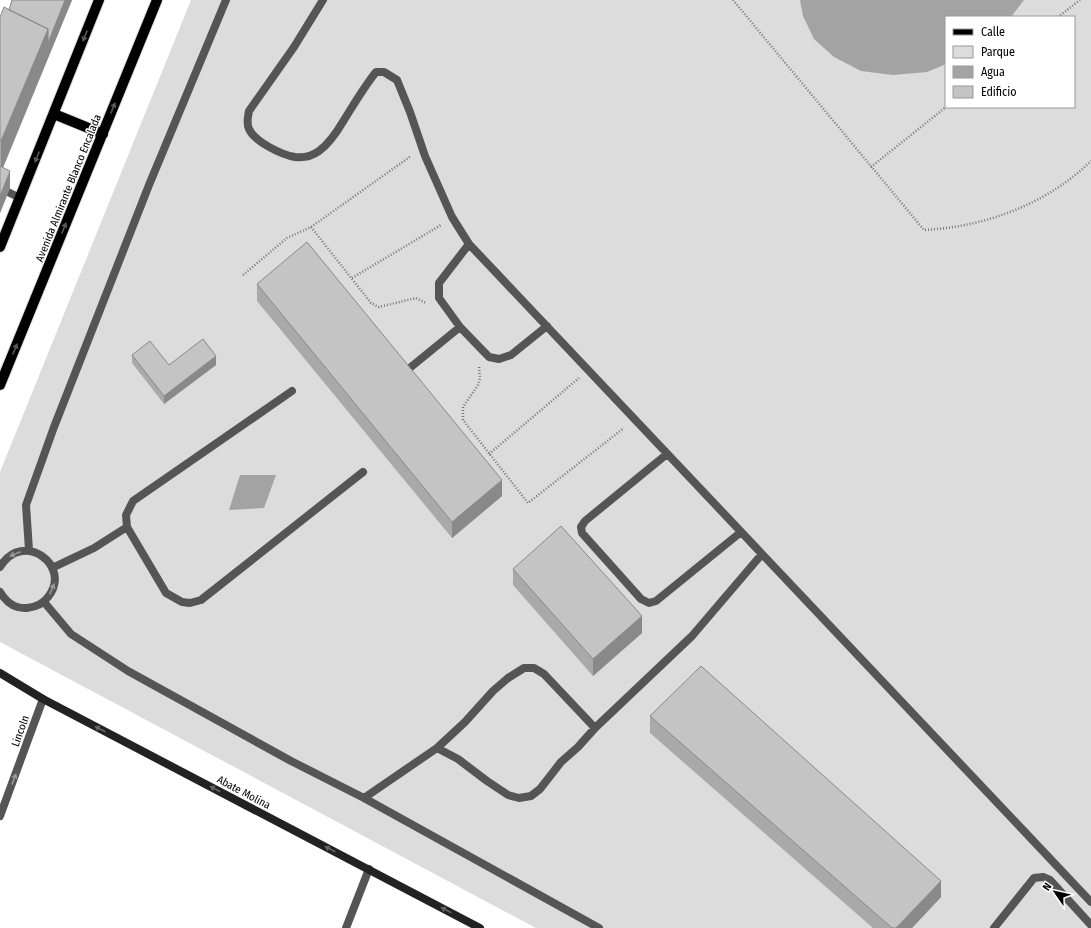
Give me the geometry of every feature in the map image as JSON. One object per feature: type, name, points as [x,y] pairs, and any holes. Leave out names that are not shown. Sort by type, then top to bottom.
[{"type":"main road","points":[[0,247],[100,0]]},
{"type":"main road","name":"Avenida Almirante Blanco Encalada","points":[[0,385],[157,0]]},
{"type":"main road","points":[[54,114],[103,134]]},
{"type":"main road","name":"Abate Molina","points":[[0,673],[43,699],[480,928]]},
{"type":"street","points":[[29,550],[26,505],[54,427],[141,207],[226,0]]},
{"type":"street","points":[[323,0],[294,47],[249,111],[247,121],[249,129],[265,144],[287,155],[297,157],[307,156],[318,152],[331,141],[368,82],[376,72],[384,72],[397,80],[425,156],[452,217],[469,244],[1091,902]]},
{"type":"street","points":[[8,192],[20,198]]},
{"type":"street","points":[[469,244],[439,283],[439,298],[460,327],[490,357],[499,359],[511,354],[547,326]]},
{"type":"street","points":[[406,371],[460,327]]},
{"type":"street","points":[[292,391],[134,501],[126,515],[127,527],[166,593],[182,602],[190,603],[201,600],[363,472]]},
{"type":"street","points":[[667,454],[584,521],[581,527],[582,533],[641,599],[649,602],[656,601],[741,532]]},
{"type":"street","points":[[52,568],[94,548],[127,527]]},
{"type":"street","points":[[0,567],[7,557],[17,552],[29,550],[39,554],[48,561],[54,571],[55,582],[51,593],[44,602],[34,607],[23,608],[12,605],[3,598],[0,592]]},
{"type":"street","points":[[437,748],[458,759],[508,795],[519,798],[531,796],[540,789],[561,762],[578,747],[595,728],[692,636],[762,554]]},
{"type":"street","points":[[44,602],[71,634],[128,671],[291,761],[364,798],[599,928]]},
{"type":"street","points":[[364,798],[437,748],[465,722],[493,691],[508,678],[524,668],[534,668],[544,674],[595,728]]},
{"type":"street","name":"Lincoln","points":[[0,816],[43,699]]},
{"type":"street","points":[[346,928],[369,869]]},
{"type":"street","points":[[994,928],[1034,878],[1043,877],[1050,880],[1091,925]]},
{"type":"path","points":[[733,0],[924,230],[947,229],[993,219],[1028,205],[1057,188],[1091,161]]},
{"type":"path","points":[[1059,16],[1080,0]]},
{"type":"path","points":[[871,166],[945,108]]},
{"type":"path","points":[[243,274],[287,238],[311,226],[414,154]]},
{"type":"path","points":[[352,278],[445,222]]},
{"type":"path","points":[[311,226],[371,303],[380,307],[416,298],[431,306],[445,306]]},
{"type":"path","points":[[483,351],[479,368],[480,378],[478,385],[463,407],[463,420],[528,503],[629,423]]},
{"type":"path","points":[[489,454],[583,375]]},
{"type":"green space","points":[[191,0],[1091,0],[1091,928],[536,928],[0,642],[0,472]]},
{"type":"water","points":[[800,0],[1024,0],[1012,16],[945,16],[945,64],[927,72],[893,75],[861,71],[834,57],[814,39],[803,16]]},
{"type":"water","points":[[240,475],[276,475],[264,508],[229,510]]},
{"type":"building","points":[[12,0],[65,0],[48,43],[48,29],[9,10]]},
{"type":"building","points":[[4,7],[48,29],[1,141],[0,17]]},
{"type":"building","points":[[0,166],[10,171],[0,196]]},
{"type":"building","points":[[307,242],[502,480],[452,522],[257,284]]},
{"type":"building","points":[[203,339],[216,356],[164,396],[132,355],[150,341],[169,365]]},
{"type":"building","points":[[561,526],[642,616],[593,659],[513,569]]},
{"type":"building","points":[[701,666],[941,881],[896,928],[892,928],[650,716]]}]
